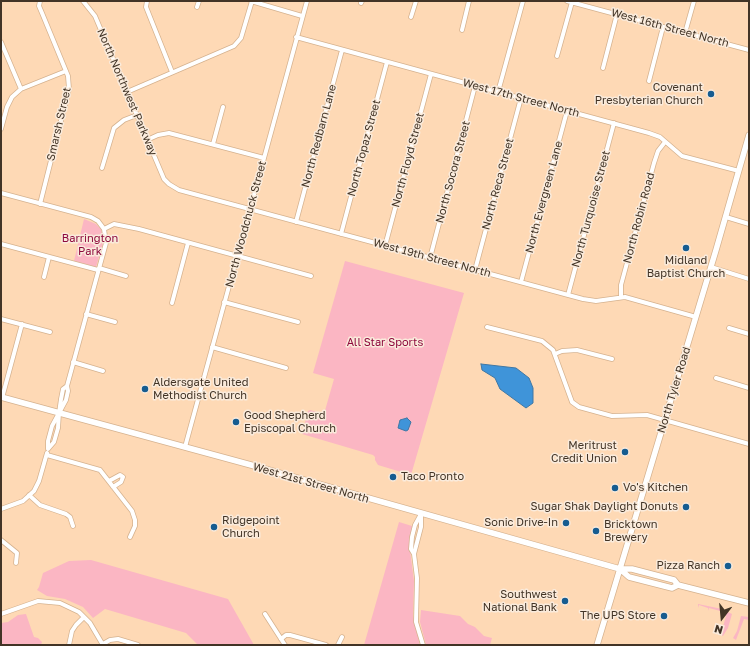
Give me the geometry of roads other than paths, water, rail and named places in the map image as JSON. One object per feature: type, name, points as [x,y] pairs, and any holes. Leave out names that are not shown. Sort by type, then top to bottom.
[{"type":"main road","name":"North Tyler Road","points":[[597,645],[726,217],[749,135]]},
{"type":"main road","name":"West 21st Street North","points":[[2,397],[620,569],[632,569],[674,580],[678,585],[749,603]]},
{"type":"street","name":"Smarsh Street","points":[[40,1],[39,6],[68,76],[69,89],[40,204]]},
{"type":"street","points":[[147,1],[146,6],[172,72]]},
{"type":"street","points":[[197,7],[199,1]]},
{"type":"street","points":[[127,92],[234,46],[241,38],[251,1],[302,16]]},
{"type":"street","name":"North Woodchuck Street","points":[[185,447],[307,1]]},
{"type":"street","points":[[411,17],[416,1]]},
{"type":"street","points":[[462,30],[469,1]]},
{"type":"street","points":[[498,92],[523,1]]},
{"type":"street","points":[[685,33],[694,1]]},
{"type":"street","name":"North Northwest Parkway","points":[[85,2],[95,16],[164,179],[169,184]]},
{"type":"street","points":[[557,56],[569,2]]},
{"type":"street","name":"West 16th Street North","points":[[569,2],[749,50]]},
{"type":"street","points":[[603,68],[617,14]]},
{"type":"street","points":[[649,81],[663,27]]},
{"type":"street","name":"West 17th Street North","points":[[296,37],[648,133],[660,137],[682,156],[739,171]]},
{"type":"street","points":[[1,42],[21,89]]},
{"type":"street","name":"North Redbarn Lane","points":[[296,222],[342,50]]},
{"type":"street","name":"North Topaz Street","points":[[341,234],[387,62]]},
{"type":"street","points":[[1,129],[7,107],[12,98],[21,89],[66,71]]},
{"type":"street","name":"North Floyd Street","points":[[385,246],[431,74]]},
{"type":"street","name":"North Socora Street","points":[[430,258],[476,86]]},
{"type":"street","name":"North Reca Street","points":[[475,270],[521,98]]},
{"type":"street","points":[[213,144],[223,107]]},
{"type":"street","name":"North Evergreen Lane","points":[[521,282],[568,111]]},
{"type":"street","points":[[102,168],[114,128],[124,120],[137,115]]},
{"type":"street","name":"North Turquoise Street","points":[[568,295],[614,123]]},
{"type":"street","points":[[147,140],[158,135],[169,133],[264,158]]},
{"type":"street","name":"North Robin Road","points":[[621,297],[621,285],[654,163],[658,151],[666,142]]},
{"type":"street","name":"West 19th Street North","points":[[169,184],[179,190],[189,193],[568,295],[596,301],[621,297],[656,305],[696,317]]},
{"type":"street","points":[[1,193],[91,217],[98,221],[104,229],[106,243],[73,362],[67,386],[68,391],[66,400],[52,426],[48,441],[47,455],[39,481],[34,490],[23,501],[1,509]]},
{"type":"street","points":[[726,217],[749,224]]},
{"type":"street","points":[[104,229],[114,224],[311,276]]},
{"type":"street","points":[[172,302],[188,243]]},
{"type":"street","points":[[1,244],[126,276]]},
{"type":"street","points":[[44,277],[49,257]]},
{"type":"street","points":[[711,267],[749,279]]},
{"type":"street","points":[[224,302],[298,322]]},
{"type":"street","points":[[86,314],[115,322]]},
{"type":"street","points":[[1,318],[50,332]]},
{"type":"street","points":[[2,397],[22,324]]},
{"type":"street","points":[[487,327],[542,342],[553,350],[570,398],[575,405],[612,416],[647,415],[665,419],[749,444]]},
{"type":"street","points":[[729,328],[749,334]]},
{"type":"street","points":[[212,347],[286,368]]},
{"type":"street","points":[[555,354],[562,351],[577,350],[612,359]]},
{"type":"street","points":[[73,362],[102,371]]},
{"type":"street","points":[[716,378],[749,388]]},
{"type":"street","points":[[47,455],[100,470],[132,511],[136,520],[130,536]]},
{"type":"street","points":[[109,481],[120,475],[123,477],[121,482],[113,487]]},
{"type":"street","points":[[29,495],[40,505],[66,514],[70,517],[73,526]]},
{"type":"street","points":[[421,514],[415,525],[411,549],[414,554],[417,578],[416,622],[423,645]]},
{"type":"street","points":[[1,540],[17,553],[16,563]]},
{"type":"street","points":[[1,614],[31,603],[49,601],[60,603],[67,605],[84,617],[90,623],[103,644],[110,640],[118,639],[138,645]]},
{"type":"street","points":[[265,614],[285,645]]},
{"type":"street","points":[[69,645],[72,631],[84,617]]},
{"type":"street","points":[[282,639],[286,635],[290,635],[326,645]]},
{"type":"street","points":[[338,645],[342,637]]},
{"type":"water","points":[[481,364],[516,368],[529,378],[533,388],[533,403],[526,408],[500,389],[495,378],[482,370]]},
{"type":"water","points":[[407,418],[411,422],[408,430],[406,431],[398,428],[400,420]]},
{"type":"place","name":"Covenant Presbyterian Church","points":[[711,94]]},
{"type":"place","name":"Midland Baptist Church","points":[[686,248]]},
{"type":"place","name":"Aldersgate United Methodist Church","points":[[145,389]]},
{"type":"place","name":"Good Shepherd Episcopal Church","points":[[236,422]]},
{"type":"place","name":"Meritrust Credit Union","points":[[625,452]]},
{"type":"place","name":"Taco Pronto","points":[[393,477]]},
{"type":"place","name":"Vo's Kitchen","points":[[615,488]]},
{"type":"place","name":"Sugar Shak Daylight Donuts","points":[[686,507]]},
{"type":"place","name":"Sonic Drive-In","points":[[566,523]]},
{"type":"place","name":"Ridgepoint Church","points":[[214,527]]},
{"type":"place","name":"Bricktown Brewery","points":[[596,531]]},
{"type":"place","name":"Pizza Ranch","points":[[728,566]]},
{"type":"place","name":"Southwest National Bank","points":[[565,601]]},
{"type":"place","name":"The UPS Store","points":[[664,616]]},
{"type":"park label","name":"Barrington Park","points":[[90,245]]},
{"type":"park label","name":"All Star Sports","points":[[385,343]]}]
